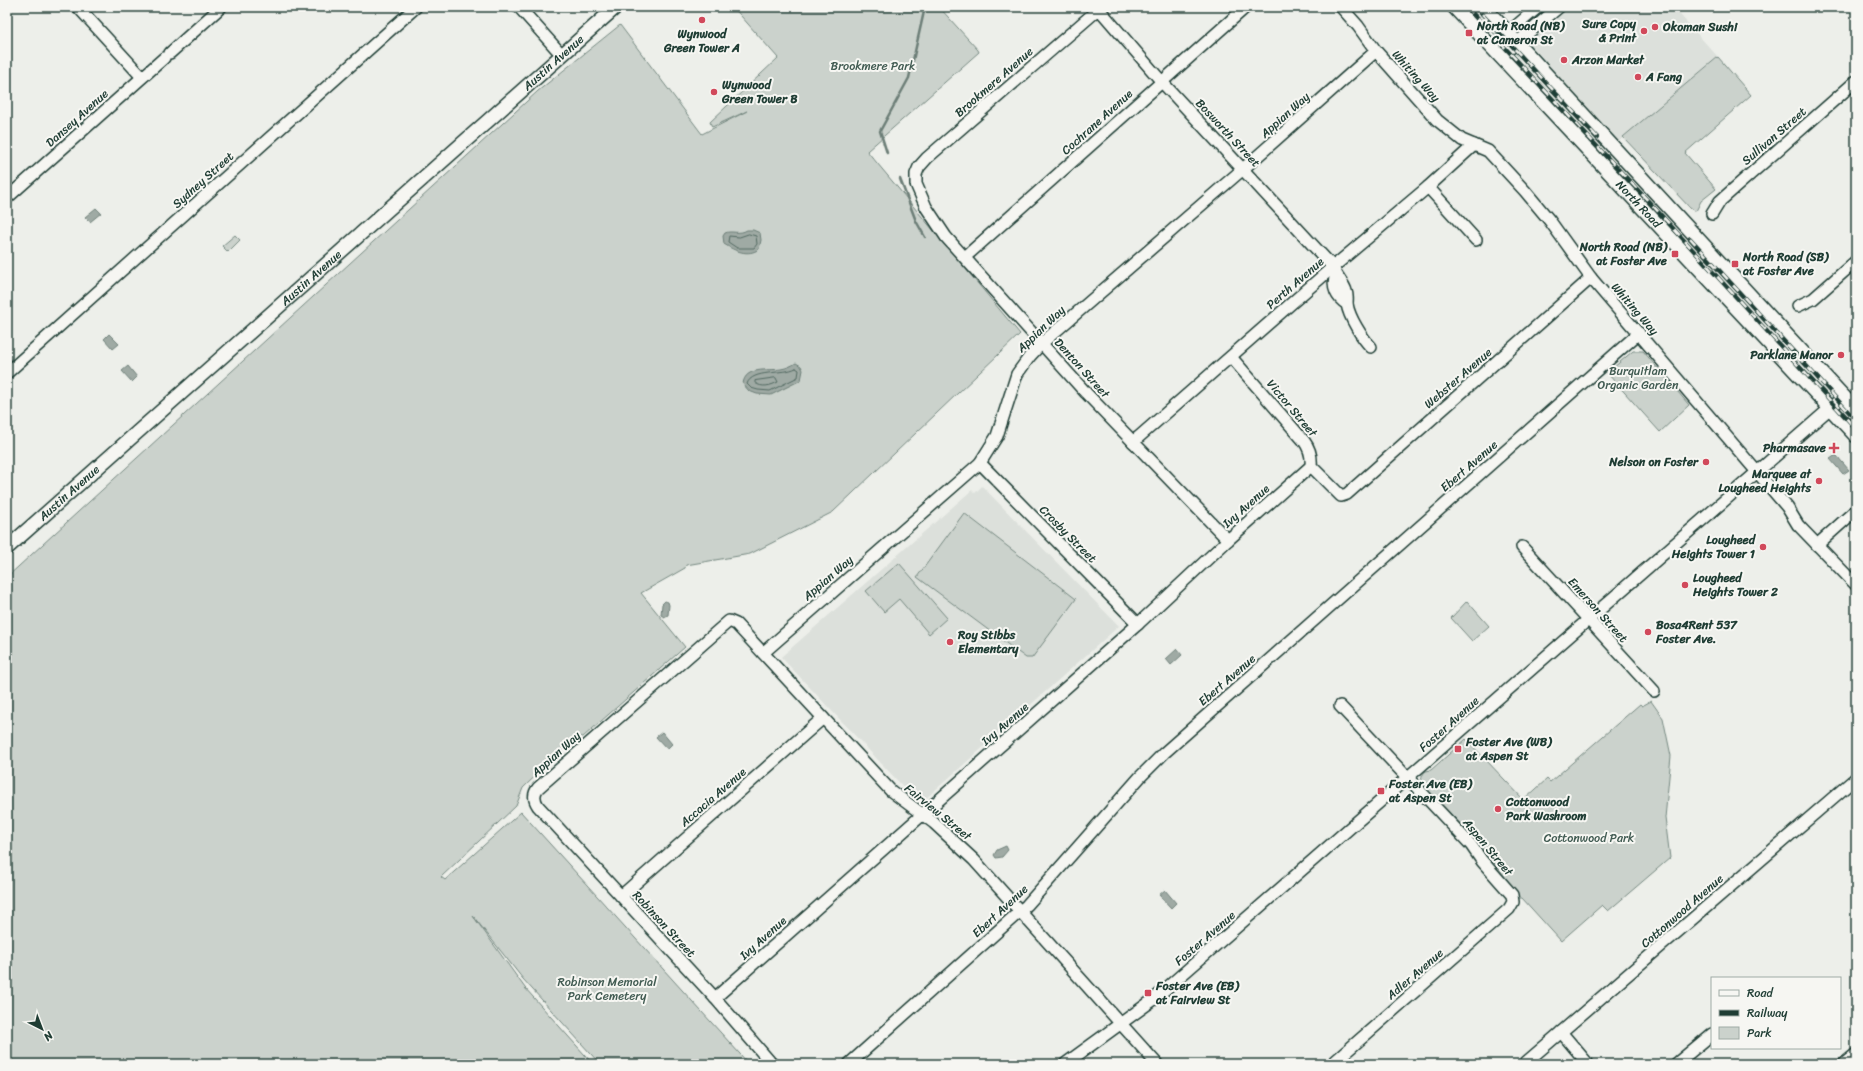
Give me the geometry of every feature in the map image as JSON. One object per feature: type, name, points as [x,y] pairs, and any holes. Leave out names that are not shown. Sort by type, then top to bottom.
[{"type":"main road","name":"Austin Avenue","points":[[7,548],[616,7]]},
{"type":"main road","name":"North Road","points":[[1454,7],[1856,436]]},
{"type":"main road","name":"North Road","points":[[1484,7],[1856,410]]},
{"type":"street","points":[[78,7],[142,77]]},
{"type":"street","name":"Dansey Avenue","points":[[7,198],[221,7]]},
{"type":"street","name":"Sydney Street","points":[[7,373],[416,7]]},
{"type":"street","points":[[519,7],[562,55]]},
{"type":"street","name":"Cochrane Avenue","points":[[965,257],[1246,7]]},
{"type":"street","name":"Whiting Way","points":[[1341,7],[1358,26],[1376,51],[1437,120],[1462,140],[1488,151],[1525,191],[1550,221],[1591,278],[1787,507],[1798,525],[1856,585]]},
{"type":"street","points":[[1492,47],[1538,7]]},
{"type":"street","points":[[1500,57],[1559,7]]},
{"type":"street","name":"Bosworth Street","points":[[1100,8],[1162,82],[1243,169],[1334,271]]},
{"type":"street","name":"Brookmere Avenue","points":[[916,184],[916,174],[919,167],[927,158],[1100,8]]},
{"type":"street","name":"Appian Way","points":[[763,653],[980,463],[996,436],[1017,374],[1030,356],[1042,344],[1376,51]]},
{"type":"street","name":"Sullivan Street","points":[[1712,214],[1720,201],[1856,81]]},
{"type":"street","name":"Perth Avenue","points":[[1134,442],[1231,357],[1334,271],[1474,145]]},
{"type":"street","name":"Denton Street","points":[[916,184],[930,214],[946,237],[1042,344],[1228,540]]},
{"type":"street","points":[[1428,187],[1476,240]]},
{"type":"street","points":[[1798,306],[1813,300],[1856,261]]},
{"type":"street","points":[[1334,271],[1333,284],[1335,290],[1339,298],[1347,304],[1361,336],[1371,347]]},
{"type":"street","name":"Webster Avenue","points":[[1311,466],[1342,496],[1347,494],[1591,278]]},
{"type":"street","name":"Ebert Avenue","points":[[849,1064],[1021,911],[1140,777],[1168,749],[1639,333]]},
{"type":"street","name":"Victor Street","points":[[1231,357],[1304,441],[1312,458],[1311,466]]},
{"type":"street","name":"Foster Avenue","points":[[1065,1064],[1153,1000],[1408,778],[1588,618],[1844,396]]},
{"type":"street","name":"Crosby Street","points":[[980,463],[1138,624]]},
{"type":"street","name":"Ivy Avenue","points":[[715,998],[1138,624],[1228,540],[1311,466]]},
{"type":"street","points":[[1817,545],[1856,510]]},
{"type":"street","name":"Emerson Street","points":[[1522,547],[1654,691]]},
{"type":"street","name":"Appian Way","points":[[536,803],[535,794],[538,788],[724,623],[731,621]]},
{"type":"street","name":"Fairview Street","points":[[731,621],[736,624],[891,791],[934,823],[964,850],[1021,911],[1157,1064]]},
{"type":"street","name":"Aspen Street","points":[[1340,706],[1471,845],[1482,861],[1512,895],[1512,902]]},
{"type":"street","name":"Accacia Avenue","points":[[621,896],[823,718]]},
{"type":"street","name":"Cottonwood Avenue","points":[[1524,1064],[1856,778]]},
{"type":"street","name":"Robinson Street","points":[[536,803],[715,998],[772,1064]]},
{"type":"street","name":"Adler Avenue","points":[[1332,1064],[1509,909],[1512,902]]},
{"type":"street","points":[[1561,1032],[1588,1064]]},
{"type":"street","points":[[1676,1064],[1711,1035]]},
{"type":"shaded area","points":[[1567,7],[1673,7],[1718,57],[1618,142],[1532,46],[1532,39],[1535,35]]},
{"type":"shaded area","name":"Roy Stibbs Elementary","points":[[982,486],[1119,626],[924,800],[912,796],[781,657],[972,490],[975,493]]},
{"type":"green space","points":[[733,7],[939,7],[978,50],[979,52],[867,151],[1020,334],[833,512],[750,554],[686,565],[685,568],[641,593],[685,647],[583,737],[577,736],[523,788],[516,806],[441,877],[445,880],[521,812],[749,1064],[600,1064],[523,979],[473,916],[525,988],[593,1064],[7,1064],[7,577],[538,91],[620,25],[702,134],[747,111],[712,127],[710,122],[778,58]]},
{"type":"green space","points":[[1718,57],[1751,95],[1685,153],[1716,189],[1701,201],[1696,211],[1691,209],[1623,137]]},
{"type":"green space","points":[[235,235],[240,240],[228,252],[222,246]]},
{"type":"green space","name":"Burquitlam Organic Garden","points":[[1633,351],[1643,351],[1689,405],[1660,432],[1607,373]]},
{"type":"green space","points":[[964,513],[1076,599],[1032,658],[1026,658],[917,577]]},
{"type":"green space","points":[[899,563],[947,618],[929,634],[899,599],[884,612],[866,591]]},
{"type":"green space","points":[[1467,601],[1489,626],[1472,641],[1451,618]]},
{"type":"green space","name":"Cottonwood Park","points":[[1651,701],[1663,718],[1671,756],[1665,818],[1670,858],[1608,911],[1602,905],[1561,941],[1522,898],[1518,898],[1515,890],[1478,842],[1423,785],[1423,775],[1426,771],[1431,770],[1466,739],[1524,800],[1547,779],[1550,782],[1640,704],[1642,706]]},
{"type":"water","points":[[96,208],[101,213],[90,222],[85,217]]},
{"type":"water","points":[[753,230],[760,233],[761,240],[759,249],[746,253],[737,251],[724,244],[723,236],[725,233]]},
{"type":"water","points":[[109,334],[119,344],[113,349],[104,339]]},
{"type":"water","points":[[796,363],[801,366],[803,370],[801,380],[771,395],[757,394],[749,391],[743,384],[748,374],[752,372],[758,370],[783,369]]},
{"type":"water","points":[[128,366],[137,377],[132,382],[122,371]]},
{"type":"water","points":[[1836,455],[1849,470],[1843,474],[1830,459]]},
{"type":"water","points":[[665,601],[668,602],[669,605],[668,615],[664,617],[661,615],[662,604]]},
{"type":"water","points":[[1177,649],[1182,655],[1171,665],[1166,659]]},
{"type":"water","points":[[662,732],[672,744],[667,749],[656,737]]},
{"type":"water","points":[[1006,846],[1008,850],[1002,857],[996,858],[994,855],[997,850]]},
{"type":"water","points":[[1165,890],[1176,903],[1171,908],[1159,895]]},
{"type":"waterway","points":[[887,153],[880,131],[909,78],[925,7]]},
{"type":"waterway","points":[[900,179],[916,221],[925,237]]},
{"type":"railway","points":[[1467,7],[1653,206],[1856,429]]},
{"type":"railway","points":[[1482,14],[1597,137]]},
{"type":"railway","points":[[1690,238],[1856,420]]},
{"type":"place","name":"Wynwood Green Tower A","points":[[702,20]]},
{"type":"place","name":"Okoman Sushi","points":[[1655,27]]},
{"type":"place","name":"Sure Copy & Print","points":[[1644,31]]},
{"type":"place","name":"North Road (NB) at Cameron St","points":[[1469,33]]},
{"type":"place","name":"Arzon Market","points":[[1564,60]]},
{"type":"place","name":"A Fang","points":[[1638,77]]},
{"type":"place","name":"Wynwood Green Tower B","points":[[714,92]]},
{"type":"place","name":"North Road (NB) at Foster Ave","points":[[1675,254]]},
{"type":"place","name":"North Road (SB) at Foster Ave","points":[[1735,264]]},
{"type":"place","name":"Parklane Manor","points":[[1841,355]]},
{"type":"place","name":"Pharmasave","points":[[1834,448]]},
{"type":"place","name":"Nelson on Foster","points":[[1706,462]]},
{"type":"place","name":"Marquee at Lougheed Heights","points":[[1819,481]]},
{"type":"place","name":"Lougheed Heights Tower 1","points":[[1763,547]]},
{"type":"place","name":"Lougheed Heights Tower 2","points":[[1685,585]]},
{"type":"place","name":"Bosa4Rent 537 Foster Ave.","points":[[1648,632]]},
{"type":"place","name":"Roy Stibbs Elementary","points":[[950,642]]},
{"type":"place","name":"Foster Ave (WB) at Aspen St","points":[[1458,749]]},
{"type":"place","name":"Foster Ave (EB) at Aspen St","points":[[1381,791]]},
{"type":"place","name":"Cottonwood Park Washroom","points":[[1498,809]]},
{"type":"place","name":"Foster Ave (EB) at Fairview St","points":[[1148,993]]},
{"type":"park label","name":"Brookmere Park","points":[[873,66]]},
{"type":"park label","name":"Robinson Memorial Park Cemetery","points":[[607,989]]}]
